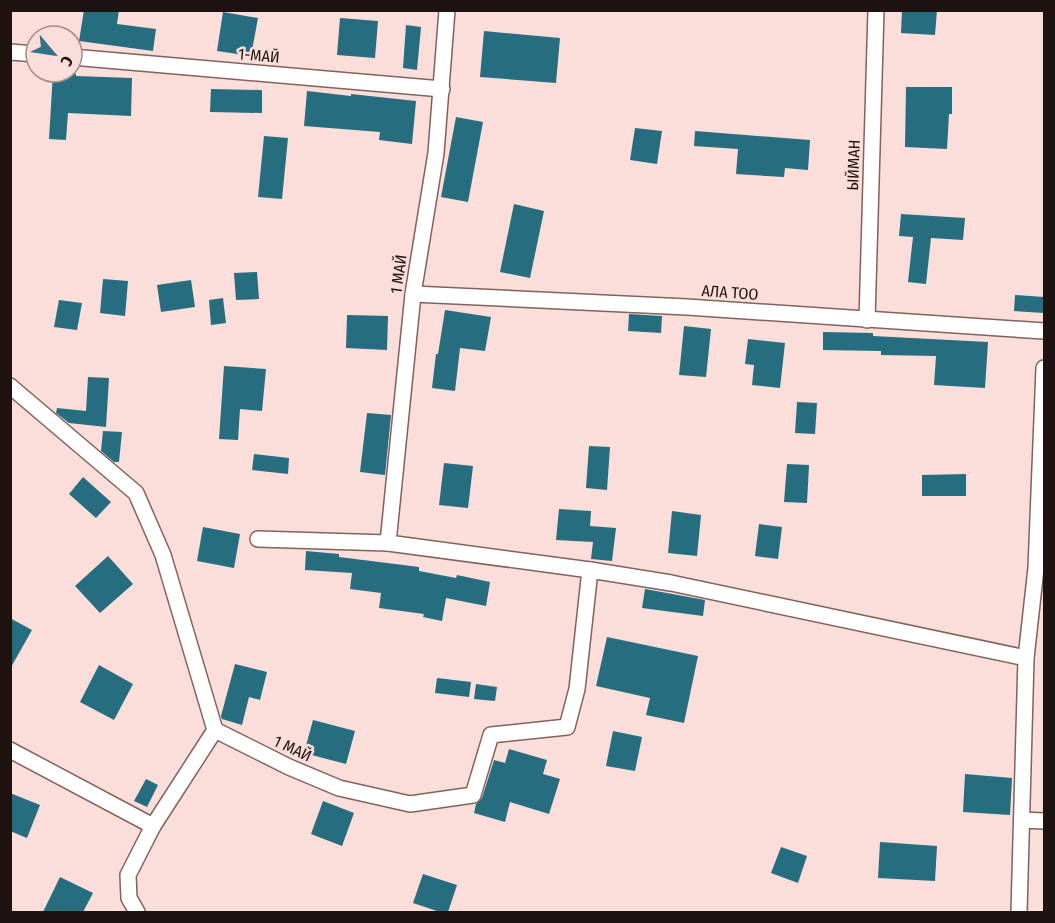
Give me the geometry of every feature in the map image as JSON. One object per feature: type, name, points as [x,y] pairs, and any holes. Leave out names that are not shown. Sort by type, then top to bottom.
[{"type":"street","name":"1 МАЙ","points":[[388,543],[413,294],[436,153],[447,10]]},
{"type":"street","name":"ЫЙМАН","points":[[867,320],[876,10]]},
{"type":"street","name":"1-МАЙ","points":[[84,58],[442,89]]},
{"type":"street","name":"АЛА ТОО","points":[[413,294],[687,307],[1044,331]]},
{"type":"street","points":[[1019,912],[1026,658],[1040,568],[1044,368]]},
{"type":"street","points":[[10,386],[136,494],[163,555],[216,730],[153,826],[128,874],[129,898],[137,912]]},
{"type":"street","points":[[258,539],[388,543],[590,570],[671,583],[1026,658]]},
{"type":"street","name":"1 МАЙ","points":[[216,730],[289,767],[339,788],[410,804],[473,795],[491,735],[567,727],[577,689],[590,570]]},
{"type":"street","points":[[10,750],[153,826]]},
{"type":"street","points":[[1022,820],[1044,821]]},
{"type":"building","points":[[84,10],[119,10],[117,24],[156,29],[153,51],[84,42],[84,24],[82,24]]},
{"type":"building","points":[[902,10],[937,10],[935,35],[901,33]]},
{"type":"building","points":[[223,12],[258,18],[251,56],[217,51]]},
{"type":"building","points":[[340,18],[378,21],[375,58],[337,55]]},
{"type":"building","points":[[406,25],[421,27],[417,70],[403,68]]},
{"type":"building","points":[[484,31],[560,38],[556,83],[480,77]]},
{"type":"building","points":[[84,76],[132,78],[131,116],[68,113],[66,140],[49,139],[52,84],[84,84]]},
{"type":"building","points":[[906,87],[952,87],[952,114],[949,114],[947,149],[905,147]]},
{"type":"building","points":[[211,89],[262,90],[262,113],[210,112]]},
{"type":"building","points":[[307,91],[416,101],[412,144],[379,140],[380,132],[304,126]]},
{"type":"building","points":[[456,117],[483,122],[468,202],[441,197]]},
{"type":"building","points":[[635,128],[662,131],[657,164],[630,160]]},
{"type":"building","points":[[695,131],[810,140],[808,170],[785,168],[784,177],[736,174],[738,149],[694,146]]},
{"type":"building","points":[[264,136],[288,138],[282,199],[258,197]]},
{"type":"building","points":[[514,204],[544,211],[530,278],[500,272]]},
{"type":"building","points":[[901,214],[965,218],[963,240],[931,238],[926,284],[908,282],[913,237],[899,236]]},
{"type":"building","points":[[257,272],[259,299],[236,300],[234,273]]},
{"type":"building","points":[[103,279],[128,281],[125,316],[100,313]]},
{"type":"building","points":[[191,280],[195,307],[161,312],[157,285]]},
{"type":"building","points":[[1015,295],[1044,297],[1044,313],[1014,311]]},
{"type":"building","points":[[223,298],[226,323],[211,325],[209,300]]},
{"type":"building","points":[[59,300],[82,303],[77,330],[54,327]]},
{"type":"building","points":[[445,310],[491,317],[485,351],[460,348],[455,391],[432,388]]},
{"type":"building","points":[[629,314],[662,316],[661,333],[628,331]]},
{"type":"building","points":[[347,315],[388,316],[387,350],[346,348]]},
{"type":"building","points":[[684,326],[711,329],[706,377],[679,375]]},
{"type":"building","points":[[823,332],[873,333],[873,336],[988,342],[985,388],[934,385],[936,356],[881,355],[881,351],[823,350]]},
{"type":"building","points":[[748,339],[785,343],[780,388],[752,385],[754,365],[745,364]]},
{"type":"building","points":[[224,366],[266,369],[262,411],[240,409],[238,440],[219,439]]},
{"type":"building","points":[[88,377],[109,378],[106,427],[69,423],[56,413],[57,408],[86,411]]},
{"type":"building","points":[[797,402],[817,403],[815,434],[795,433]]},
{"type":"building","points":[[367,413],[391,415],[385,475],[360,472]]},
{"type":"building","points":[[103,431],[122,432],[119,462],[114,462],[101,451]]},
{"type":"building","points":[[589,446],[610,447],[607,490],[586,488]]},
{"type":"building","points":[[254,454],[289,458],[288,474],[252,470]]},
{"type":"building","points":[[444,463],[473,466],[468,508],[439,505]]},
{"type":"building","points":[[787,464],[809,465],[807,503],[784,502]]},
{"type":"building","points":[[966,474],[966,496],[922,496],[922,475]]},
{"type":"building","points":[[83,477],[111,502],[96,518],[69,494]]},
{"type":"building","points":[[559,509],[591,511],[590,526],[616,528],[612,561],[591,559],[593,542],[556,540]]},
{"type":"building","points":[[672,511],[701,515],[697,556],[668,553]]},
{"type":"building","points":[[759,524],[782,527],[778,559],[755,556]]},
{"type":"building","points":[[203,527],[240,534],[234,568],[197,561]]},
{"type":"building","points":[[306,551],[419,567],[419,571],[456,578],[457,575],[490,582],[486,606],[446,598],[442,621],[423,617],[424,614],[379,608],[381,593],[350,589],[352,573],[305,570]]},
{"type":"building","points":[[108,556],[133,584],[100,613],[75,586]]},
{"type":"building","points":[[645,589],[705,600],[703,616],[642,608]]},
{"type":"building","points":[[10,618],[32,630],[10,669]]},
{"type":"building","points":[[607,637],[698,656],[684,723],[646,715],[650,698],[596,686]]},
{"type":"building","points":[[235,664],[267,672],[260,700],[249,697],[242,725],[222,719],[221,716]]},
{"type":"building","points":[[99,665],[133,684],[114,720],[80,702]]},
{"type":"building","points":[[437,678],[471,682],[469,697],[435,693]]},
{"type":"building","points":[[476,684],[497,687],[495,701],[474,699]]},
{"type":"building","points":[[313,720],[355,731],[346,764],[304,753]]},
{"type":"building","points":[[613,731],[642,737],[635,771],[606,766]]},
{"type":"building","points":[[509,749],[547,760],[543,774],[560,779],[549,814],[510,802],[505,822],[474,813],[476,804],[482,798],[494,760],[505,763]]},
{"type":"building","points":[[965,774],[1012,778],[1010,815],[963,812]]},
{"type":"building","points":[[146,779],[158,785],[147,807],[134,801]]},
{"type":"building","points":[[10,793],[40,805],[27,838],[10,831]]},
{"type":"building","points":[[323,801],[354,813],[342,846],[311,834]]},
{"type":"building","points":[[880,842],[937,846],[935,881],[878,878]]},
{"type":"building","points":[[781,847],[807,856],[798,883],[771,873]]},
{"type":"building","points":[[423,874],[457,885],[448,912],[440,912],[413,903]]},
{"type":"building","points":[[60,877],[93,893],[83,912],[43,912]]}]
